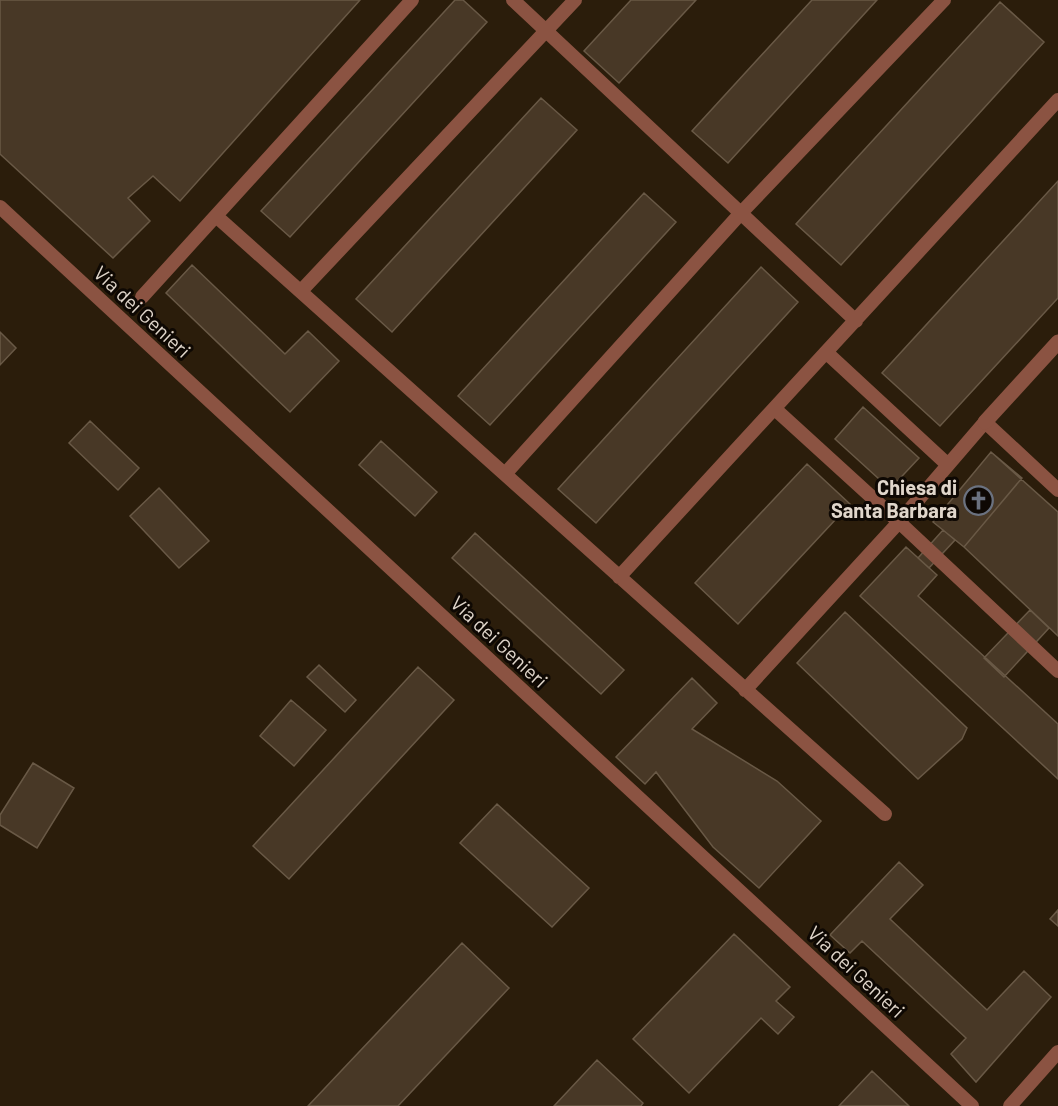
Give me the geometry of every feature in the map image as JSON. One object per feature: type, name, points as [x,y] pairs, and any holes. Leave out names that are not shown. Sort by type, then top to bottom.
[{"type":"street","points":[[985,422],[1058,342]]},
{"type":"lane","points":[[142,297],[412,0]]},
{"type":"lane","points":[[513,0],[856,321]]},
{"type":"lane","points":[[301,291],[575,0]]},
{"type":"lane","points":[[505,474],[741,214],[944,0]]},
{"type":"lane","points":[[620,577],[1058,100]]},
{"type":"lane","name":"Via dei Genieri","points":[[0,207],[972,1106]]},
{"type":"lane","points":[[216,216],[885,814]]},
{"type":"lane","points":[[827,353],[948,465]]},
{"type":"lane","points":[[775,409],[1058,671]]},
{"type":"lane","points":[[746,690],[899,522],[985,422],[1058,490]]},
{"type":"lane","points":[[1010,1106],[1058,1052]]},
{"type":"building","points":[[0,0],[360,0],[180,201],[153,176],[128,198],[150,221],[113,258],[0,154]]},
{"type":"building","points":[[455,0],[463,0],[487,22],[290,237],[261,211]]},
{"type":"building","points":[[631,0],[696,0],[619,83],[584,51]]},
{"type":"building","points":[[812,0],[877,0],[728,163],[692,131]]},
{"type":"building","points":[[1000,2],[1044,42],[841,265],[796,224]]},
{"type":"building","points":[[541,98],[577,130],[392,332],[356,299]]},
{"type":"building","points":[[1058,181],[1058,298],[940,426],[882,373]]},
{"type":"building","points":[[644,193],[676,222],[490,425],[458,396]]},
{"type":"building","points":[[192,265],[285,354],[308,331],[339,361],[290,412],[166,293]]},
{"type":"building","points":[[761,267],[798,302],[596,523],[558,489]]},
{"type":"building","points":[[0,332],[16,348],[0,365]]},
{"type":"building","points":[[863,407],[919,458],[890,489],[835,439]]},
{"type":"building","points":[[90,421],[139,468],[118,490],[69,443]]},
{"type":"building","points":[[381,441],[437,492],[415,516],[359,465]]},
{"type":"building","points":[[991,452],[1058,512],[1058,636],[964,547],[933,522]]},
{"type":"building","name":"Chiesa di Santa Barbara","points":[[991,452],[1022,478],[964,547],[933,522]]},
{"type":"building","points":[[807,464],[850,504],[738,624],[695,583]]},
{"type":"building","points":[[159,488],[209,541],[179,568],[130,516]]},
{"type":"building","points":[[943,530],[955,540],[929,568],[918,558]]},
{"type":"building","points":[[475,533],[624,670],[601,694],[452,558]]},
{"type":"building","points":[[906,547],[937,575],[918,596],[1058,724],[1058,779],[860,596]]},
{"type":"building","points":[[1030,610],[1049,628],[1004,677],[984,658]]},
{"type":"building","points":[[845,612],[967,728],[962,739],[918,779],[797,663]]},
{"type":"building","points":[[319,665],[356,700],[345,712],[307,677]]},
{"type":"building","points":[[418,667],[454,700],[289,879],[253,846]]},
{"type":"building","points":[[692,678],[717,703],[692,729],[777,781],[821,821],[759,888],[713,847],[656,772],[645,784],[616,757]]},
{"type":"building","points":[[291,700],[326,730],[294,766],[260,736]]},
{"type":"building","points":[[33,763],[74,788],[37,848],[0,825],[0,815]]},
{"type":"building","points":[[497,804],[589,888],[552,927],[460,843]]},
{"type":"building","points":[[899,862],[923,885],[890,919],[987,1010],[1024,971],[1051,997],[976,1082],[951,1054],[966,1038],[862,941],[850,953],[830,935]]},
{"type":"building","points":[[1058,910],[1058,926],[1050,919]]},
{"type":"building","points":[[734,934],[790,987],[776,1001],[794,1017],[778,1034],[761,1018],[689,1093],[633,1039]]},
{"type":"building","points":[[462,943],[509,988],[398,1106],[308,1106]]},
{"type":"building","points":[[597,1060],[643,1103],[641,1106],[554,1106]]},
{"type":"building","points":[[872,1071],[909,1106],[839,1106]]},
{"type":"place","name":"Chiesa di Santa Barbara","points":[[978,500]]}]
